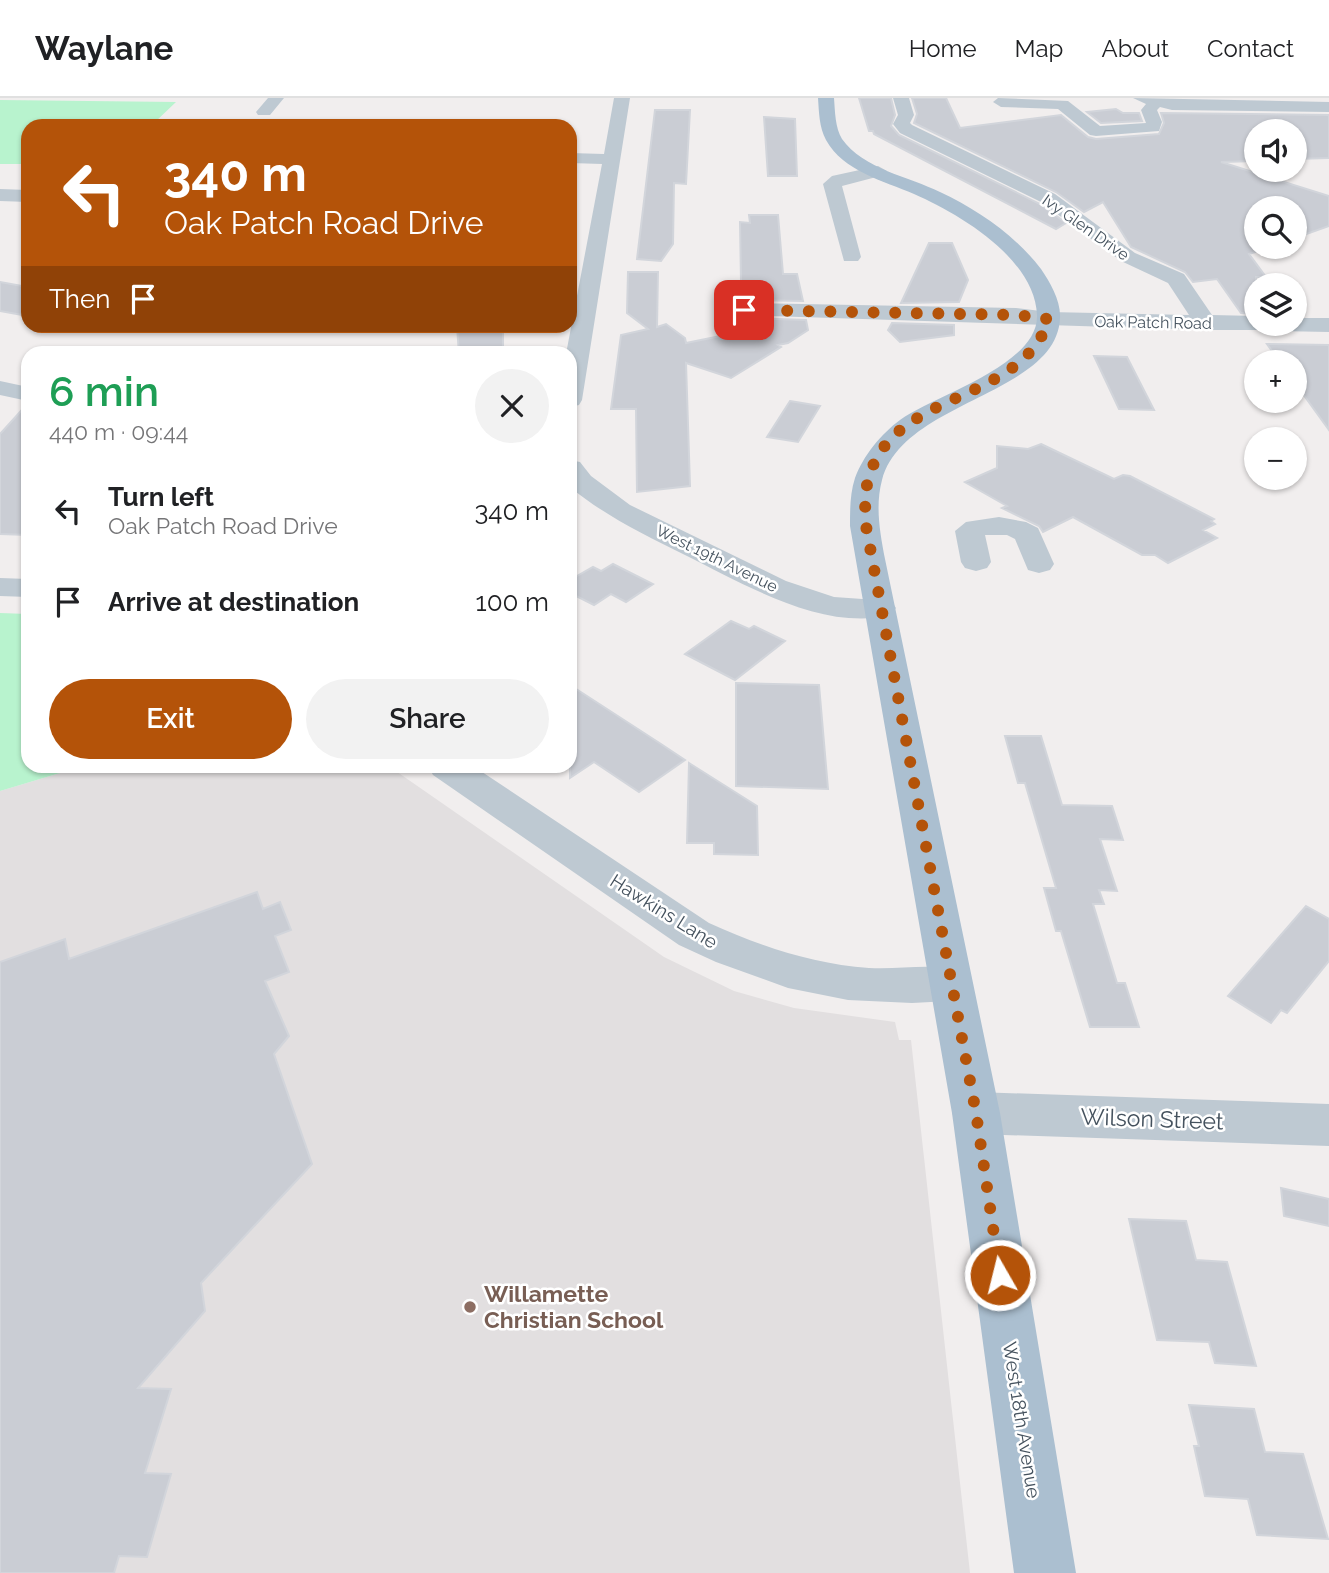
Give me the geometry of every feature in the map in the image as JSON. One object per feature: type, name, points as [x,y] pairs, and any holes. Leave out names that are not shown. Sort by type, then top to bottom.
[{"type":"main road","points":[[826,98],[831,134],[844,152],[878,171],[951,204],[1003,241],[1032,273],[1043,293],[1049,319]]},
{"type":"main road","name":"West 18th Avenue","points":[[1045,1573],[976,1113],[880,608],[866,526],[865,500],[869,476],[883,450],[898,432],[918,417],[1006,374],[1026,359],[1038,345],[1049,319]]},
{"type":"street","points":[[264,112],[276,98]]},
{"type":"street","points":[[577,313],[579,288],[622,98]]},
{"type":"street","name":"Ivy Glen Drive","points":[[901,98],[906,115],[901,124],[906,129],[1048,198],[1128,257],[1176,279],[1206,323]]},
{"type":"street","points":[[1001,102],[1062,104],[1096,131],[1144,130],[1155,125],[1148,100],[1329,107]]},
{"type":"street","points":[[577,158],[610,159]]},
{"type":"street","points":[[851,257],[832,184],[838,180],[878,171]]},
{"type":"street","points":[[0,195],[21,195]]},
{"type":"street","name":"Oak Patch Road","points":[[744,310],[1244,323]]},
{"type":"street","points":[[1307,325],[1329,325]]},
{"type":"street","points":[[0,388],[21,392]]},
{"type":"street","name":"West 19th Avenue","points":[[577,477],[620,511],[775,588],[831,606],[880,608]]},
{"type":"street","points":[[976,562],[970,531],[976,527],[1008,527],[1028,534],[1039,564]]},
{"type":"street","points":[[0,587],[21,588]]},
{"type":"street","name":"Hawkins Lane","points":[[456,773],[694,934],[735,954],[771,967],[849,984],[950,984]]},
{"type":"street","name":"Wilson Street","points":[[976,1113],[1329,1125]]},
{"type":"shaded area","name":"Willamette Christian School","points":[[60,773],[399,773],[664,957],[734,991],[794,1008],[895,1022],[899,1040],[911,1040],[970,1573],[0,1573],[0,791]]},
{"type":"green space","points":[[0,100],[176,102],[158,119],[21,119],[21,164],[0,164]]},
{"type":"green space","points":[[0,613],[21,614],[21,773],[60,773],[0,791]]},
{"type":"building","points":[[859,98],[891,98],[895,115],[891,126],[899,135],[1040,204],[1066,223],[1056,229],[869,131]]},
{"type":"building","points":[[912,98],[946,98],[960,128],[1061,115],[1088,137],[1096,139],[1159,134],[1164,123],[1161,113],[1329,115],[1329,158],[1307,159],[1307,119],[1244,119],[1244,161],[1221,162],[1244,169],[1244,182],[1285,182],[1329,196],[1329,226],[1307,234],[1307,196],[1244,196],[1244,259],[1253,259],[1263,273],[1244,273],[1244,313],[1241,313],[1217,279],[1193,282],[1185,272],[1131,247],[1103,202],[1084,212],[1056,192],[914,123],[917,114]]},
{"type":"building","points":[[1116,109],[1123,113],[1139,113],[1142,121],[1101,123],[1087,112]]},
{"type":"building","points":[[655,110],[690,110],[686,184],[674,183],[673,244],[661,261],[637,259]]},
{"type":"building","points":[[764,117],[795,119],[797,176],[768,176]]},
{"type":"building","points":[[749,215],[778,215],[783,274],[797,274],[803,301],[747,300],[744,281],[741,281],[740,222],[750,223]]},
{"type":"building","points":[[929,243],[952,243],[968,280],[959,302],[901,303]]},
{"type":"building","points":[[628,272],[658,272],[657,327],[666,324],[685,338],[686,343],[750,330],[749,318],[806,320],[808,330],[788,343],[778,345],[781,347],[731,378],[686,363],[690,486],[637,492],[636,409],[611,409],[621,335],[648,329],[627,313]]},
{"type":"building","points":[[0,282],[21,286],[21,315],[0,311]]},
{"type":"building","points":[[892,323],[954,325],[954,335],[900,342],[888,330]]},
{"type":"building","points":[[458,333],[503,333],[503,346],[458,346]]},
{"type":"building","points":[[1267,344],[1329,345],[1329,430],[1307,400],[1307,350],[1271,350]]},
{"type":"building","points":[[1094,356],[1127,357],[1154,410],[1119,409]]},
{"type":"building","points":[[790,401],[820,406],[798,442],[767,437]]},
{"type":"building","points":[[21,411],[21,535],[0,534],[0,434]]},
{"type":"building","points":[[1041,444],[1114,479],[1123,475],[1130,476],[1214,519],[1211,521],[1215,524],[1203,530],[1217,538],[1168,563],[1155,555],[1142,555],[1073,517],[1043,532],[1039,526],[1002,508],[1007,506],[965,482],[997,468],[997,446],[1028,449]]},
{"type":"building","points":[[613,564],[653,584],[626,602],[611,594],[594,605],[577,596],[577,576],[593,567],[601,571]]},
{"type":"building","points":[[731,621],[749,629],[754,626],[785,641],[735,680],[685,654]]},
{"type":"building","points":[[736,683],[819,685],[828,789],[736,786]]},
{"type":"building","points":[[577,690],[685,760],[639,792],[594,762],[570,778],[570,773],[577,773]]},
{"type":"building","points":[[1005,736],[1041,736],[1062,805],[1112,806],[1123,840],[1100,839],[1117,891],[1099,890],[1104,904],[1093,904],[1117,983],[1125,983],[1139,1027],[1090,1027],[1061,931],[1056,931],[1044,888],[1056,888],[1025,783],[1018,783]]},
{"type":"building","points":[[689,763],[757,806],[758,855],[714,854],[714,843],[687,843]]},
{"type":"building","points":[[257,892],[263,909],[280,902],[291,930],[275,936],[289,972],[265,981],[289,1036],[274,1054],[312,1164],[201,1283],[205,1311],[138,1388],[171,1389],[145,1473],[171,1474],[147,1557],[119,1556],[114,1573],[0,1573],[0,962],[65,939],[69,959]]},
{"type":"building","points":[[1306,906],[1329,919],[1329,961],[1287,1013],[1281,1010],[1271,1023],[1228,996]]},
{"type":"building","points":[[1281,1188],[1329,1199],[1329,1226],[1284,1216]]},
{"type":"building","points":[[1129,1219],[1186,1221],[1196,1260],[1227,1262],[1256,1366],[1215,1363],[1209,1342],[1157,1340]]},
{"type":"building","points":[[1189,1405],[1254,1409],[1265,1452],[1303,1454],[1328,1539],[1257,1535],[1248,1499],[1205,1496],[1194,1446],[1199,1446]]},
{"type":"place","name":"Willamette Christian School","points":[[470,1307]]},
{"type":"route","points":[[744,310],[1016,315],[1049,319],[1038,345],[1026,359],[1006,374],[943,403],[898,432],[883,450],[869,476],[865,500],[866,526],[880,608],[976,1113],[1000,1275]]}]
